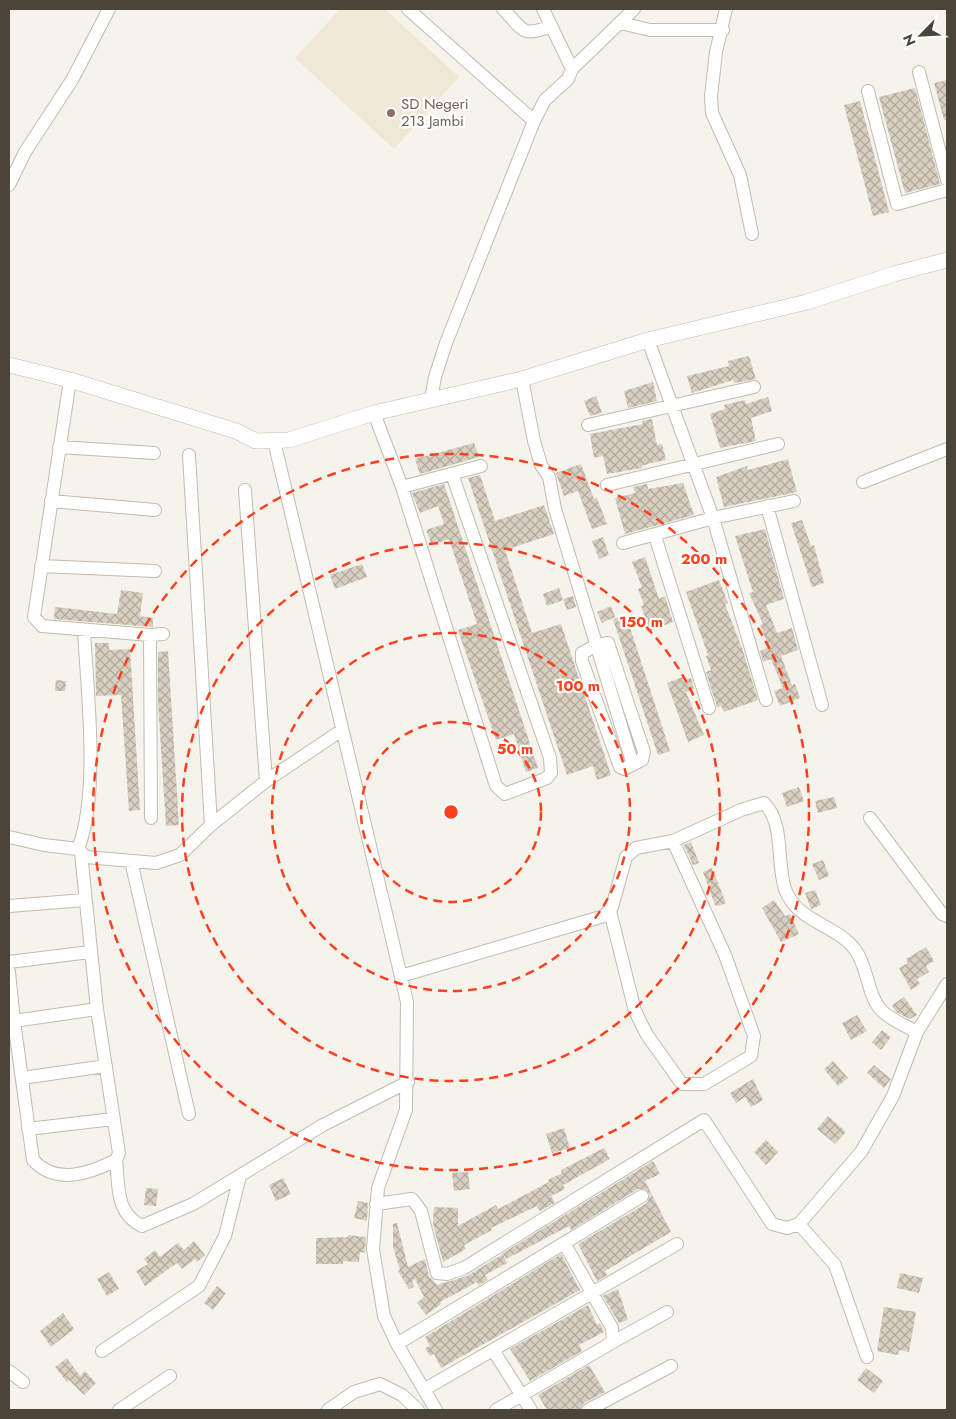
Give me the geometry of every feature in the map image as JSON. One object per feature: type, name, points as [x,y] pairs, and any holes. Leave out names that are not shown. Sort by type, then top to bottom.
[{"type":"street","points":[[9,185],[25,152],[72,80],[109,9]]},
{"type":"street","points":[[408,9],[534,121]]},
{"type":"street","points":[[503,9],[526,32],[532,33],[551,26]]},
{"type":"street","points":[[543,9],[572,69]]},
{"type":"street","points":[[726,9],[723,30],[716,52],[711,96],[712,113],[740,175],[752,234]]},
{"type":"street","points":[[431,399],[435,377],[446,343],[534,121],[545,100],[568,79],[572,69],[626,14],[650,30],[723,30]]},
{"type":"street","points":[[919,72],[947,180]]},
{"type":"street","points":[[868,91],[897,204],[947,190]]},
{"type":"street","points":[[9,365],[70,380],[236,430],[256,441],[274,441],[324,430],[374,413],[522,379],[648,340],[807,302],[894,274],[947,260]]},
{"type":"street","points":[[648,340],[713,518],[766,700]]},
{"type":"street","points":[[522,379],[534,441],[542,465],[549,477],[555,509],[597,645],[633,765],[624,769],[620,767],[582,661],[582,653],[597,645]]},
{"type":"street","points":[[70,380],[34,617],[42,626],[156,634],[151,818]]},
{"type":"street","points":[[588,425],[754,387]]},
{"type":"street","points":[[374,413],[402,487],[496,786],[506,794],[547,778],[551,773],[550,758],[452,474]]},
{"type":"street","points":[[274,441],[407,1002],[408,1082],[406,1110],[378,1188],[372,1249],[384,1316],[397,1344],[436,1410]]},
{"type":"street","points":[[607,485],[778,444]]},
{"type":"street","points":[[59,447],[154,453]]},
{"type":"street","points":[[863,482],[947,449]]},
{"type":"street","points":[[189,455],[211,825]]},
{"type":"street","points":[[402,487],[481,466]]},
{"type":"street","points":[[244,490],[266,781]]},
{"type":"street","points":[[51,501],[155,510]]},
{"type":"street","points":[[623,543],[655,536],[713,518],[794,501]]},
{"type":"street","points":[[767,506],[822,706]]},
{"type":"street","points":[[655,536],[709,708]]},
{"type":"street","points":[[41,566],[155,571]]},
{"type":"street","points":[[84,630],[89,758],[85,832],[79,851],[97,1009],[112,1119],[119,1153],[116,1160],[120,1203],[130,1220],[142,1226],[193,1204],[323,1125],[408,1082]]},
{"type":"street","points":[[9,837],[79,851],[86,858],[156,863],[180,855],[211,825],[266,781],[342,730]]},
{"type":"street","points":[[673,841],[725,955],[754,1036],[751,1056],[704,1084],[682,1084],[647,1035],[635,1011],[610,911],[626,857],[631,852],[643,845],[673,841],[741,810],[764,803],[773,812],[785,889],[794,904],[808,918],[839,935],[856,951],[872,994],[882,1011],[917,1032]]},
{"type":"street","points":[[870,818],[942,914],[947,916]]},
{"type":"street","points":[[131,861],[189,1114]]},
{"type":"street","points":[[9,906],[85,900]]},
{"type":"street","points":[[401,976],[604,916],[610,911]]},
{"type":"street","points":[[9,962],[90,952]]},
{"type":"street","points":[[9,972],[32,1160],[42,1170],[62,1176],[94,1171],[116,1160]]},
{"type":"street","points":[[376,1204],[412,1199],[421,1211],[437,1273],[447,1274],[464,1268],[704,1120],[772,1224],[787,1228],[799,1224],[861,1152],[893,1096],[917,1032],[947,984]]},
{"type":"street","points":[[14,1021],[97,1009]]},
{"type":"street","points":[[22,1078],[106,1066]]},
{"type":"street","points":[[28,1129],[112,1119]]},
{"type":"street","points":[[102,1352],[199,1286],[225,1236],[240,1176]]},
{"type":"street","points":[[397,1344],[642,1196]]},
{"type":"street","points":[[799,1224],[835,1265],[867,1358]]},
{"type":"street","points":[[564,1243],[612,1328],[613,1342]]},
{"type":"street","points":[[425,1389],[677,1244]]},
{"type":"street","points":[[496,1410],[667,1312]]},
{"type":"street","points":[[493,1350],[531,1410]]},
{"type":"street","points":[[588,1410],[671,1366]]},
{"type":"street","points":[[9,1371],[23,1382]]},
{"type":"street","points":[[119,1410],[170,1376]]},
{"type":"street","points":[[328,1410],[354,1392],[380,1384],[402,1395],[418,1410]]},
{"type":"shaded area","name":"SD Negeri 213 Jambi","points":[[340,9],[385,9],[459,77],[394,149],[295,58]]},
{"type":"building","points":[[947,80],[947,120],[944,120],[934,83]]},
{"type":"building","points":[[915,88],[940,184],[905,193],[879,97]]},
{"type":"building","points":[[860,101],[889,212],[873,216],[844,105]]},
{"type":"building","points":[[749,356],[756,379],[734,383],[733,380],[692,393],[687,376],[729,366],[728,361]]},
{"type":"building","points":[[653,382],[657,401],[628,408],[624,391]]},
{"type":"building","points":[[596,396],[602,413],[590,416],[584,401]]},
{"type":"building","points":[[768,397],[772,411],[751,418],[756,441],[720,448],[710,414],[725,409],[724,405],[745,400],[746,404]]},
{"type":"building","points":[[652,419],[657,445],[662,444],[666,460],[642,466],[642,468],[607,474],[603,456],[594,458],[590,434],[643,424],[642,421]]},
{"type":"building","points":[[474,443],[479,457],[420,474],[415,459]]},
{"type":"building","points":[[788,459],[797,492],[724,507],[716,477],[747,466],[748,470]]},
{"type":"building","points":[[581,464],[594,499],[597,498],[607,524],[592,529],[578,491],[564,496],[556,473]]},
{"type":"building","points":[[480,475],[495,521],[544,505],[554,534],[505,550],[532,633],[561,624],[611,775],[597,780],[593,766],[567,775],[468,478]]},
{"type":"building","points":[[683,483],[694,515],[625,534],[615,498],[635,493],[633,487],[647,484],[648,489]]},
{"type":"building","points":[[444,484],[538,768],[526,772],[514,734],[496,740],[458,630],[477,624],[449,539],[432,545],[426,530],[444,524],[438,506],[420,513],[412,493]]},
{"type":"building","points":[[802,520],[811,546],[814,545],[824,583],[812,587],[791,523]]},
{"type":"building","points":[[765,529],[784,599],[766,605],[777,633],[792,628],[798,650],[781,656],[792,685],[795,684],[800,698],[780,706],[774,691],[783,688],[771,659],[763,662],[760,651],[769,647],[760,625],[763,624],[749,593],[753,592],[735,536]]},
{"type":"building","points":[[603,537],[609,555],[599,559],[592,541]]},
{"type":"building","points":[[645,557],[659,599],[665,596],[673,622],[650,631],[641,606],[644,605],[638,589],[642,587],[632,562]]},
{"type":"building","points":[[362,564],[367,577],[335,589],[330,575]]},
{"type":"building","points":[[719,580],[728,603],[725,604],[743,651],[758,700],[724,712],[721,706],[717,707],[706,672],[711,670],[706,656],[708,655],[686,592]]},
{"type":"building","points":[[559,588],[563,600],[547,606],[543,594]]},
{"type":"building","points":[[121,590],[143,593],[140,616],[153,618],[153,627],[54,619],[55,607],[117,614]]},
{"type":"building","points":[[573,596],[576,607],[567,610],[563,599]]},
{"type":"building","points":[[611,606],[615,617],[602,623],[597,612]]},
{"type":"building","points":[[626,615],[670,751],[658,755],[613,619]]},
{"type":"building","points":[[95,643],[109,643],[109,650],[130,649],[140,810],[129,811],[121,695],[96,696]]},
{"type":"building","points":[[168,651],[179,825],[166,826],[158,702],[158,652]]},
{"type":"building","points":[[685,676],[686,680],[691,678],[694,689],[686,692],[704,735],[688,742],[667,683]]},
{"type":"building","points":[[56,680],[66,681],[65,691],[55,691]]},
{"type":"building","points":[[799,787],[804,801],[787,807],[782,793]]},
{"type":"building","points":[[834,797],[837,808],[818,813],[815,801]]},
{"type":"building","points":[[691,842],[699,863],[693,865],[684,845]]},
{"type":"building","points":[[823,860],[829,876],[819,880],[812,864]]},
{"type":"building","points":[[712,868],[726,903],[718,906],[715,905],[703,872]]},
{"type":"building","points":[[815,890],[821,905],[811,909],[805,893]]},
{"type":"building","points":[[774,900],[785,916],[790,914],[799,934],[781,942],[762,908]]},
{"type":"building","points":[[926,947],[934,961],[926,966],[929,972],[917,979],[920,984],[911,990],[899,968],[908,963],[906,959]]},
{"type":"building","points":[[904,997],[917,1015],[910,1019],[896,1012],[892,1005]]},
{"type":"building","points":[[857,1015],[867,1031],[851,1040],[842,1023]]},
{"type":"building","points":[[882,1030],[891,1037],[881,1050],[872,1042]]},
{"type":"building","points":[[833,1061],[848,1078],[838,1086],[824,1069]]},
{"type":"building","points":[[874,1065],[891,1079],[884,1088],[867,1073]]},
{"type":"building","points":[[753,1079],[763,1100],[751,1107],[745,1097],[736,1103],[730,1093]]},
{"type":"building","points":[[828,1116],[846,1132],[835,1144],[817,1129]]},
{"type":"building","points":[[564,1128],[570,1148],[552,1153],[546,1134]]},
{"type":"building","points":[[766,1140],[778,1152],[766,1165],[754,1152]]},
{"type":"building","points":[[604,1148],[610,1159],[563,1185],[565,1189],[551,1196],[555,1203],[540,1211],[537,1206],[491,1228],[492,1230],[464,1245],[466,1249],[443,1262],[433,1224],[434,1207],[458,1208],[458,1226],[496,1205],[498,1209],[549,1182],[548,1180],[562,1173],[561,1170]]},
{"type":"building","points":[[653,1161],[660,1174],[645,1181],[671,1232],[605,1271],[607,1275],[597,1281],[578,1244],[647,1203],[650,1195],[645,1189],[638,1189],[571,1230],[569,1226],[506,1259],[503,1253]]},
{"type":"building","points":[[468,1172],[470,1189],[454,1191],[452,1173]]},
{"type":"building","points":[[283,1178],[291,1194],[276,1201],[269,1185]]},
{"type":"building","points":[[146,1188],[158,1189],[156,1206],[144,1205]]},
{"type":"building","points":[[358,1201],[368,1203],[367,1221],[354,1218]]},
{"type":"building","points":[[397,1223],[408,1267],[425,1259],[429,1276],[437,1285],[467,1276],[503,1254],[507,1263],[485,1275],[488,1280],[479,1285],[477,1282],[440,1302],[441,1304],[426,1315],[417,1303],[424,1297],[415,1279],[412,1281],[414,1287],[409,1289],[398,1271],[400,1270],[393,1247],[393,1224]]},
{"type":"building","points":[[348,1235],[366,1237],[365,1253],[360,1252],[359,1262],[343,1261],[343,1264],[316,1264],[316,1238],[348,1237]]},
{"type":"building","points":[[194,1241],[205,1255],[197,1262],[195,1259],[182,1269],[177,1263],[145,1286],[136,1271],[148,1264],[144,1259],[155,1250],[160,1257],[178,1243],[184,1250]]},
{"type":"building","points":[[561,1254],[580,1290],[441,1368],[434,1354],[430,1356],[425,1348],[430,1346],[425,1337]]},
{"type":"building","points":[[109,1272],[119,1289],[107,1296],[97,1279]]},
{"type":"building","points":[[900,1273],[923,1278],[919,1293],[897,1288]]},
{"type":"building","points":[[217,1286],[226,1293],[213,1310],[204,1303]]},
{"type":"building","points":[[618,1289],[628,1320],[619,1323],[603,1296]]},
{"type":"building","points":[[588,1305],[597,1325],[600,1323],[604,1332],[579,1345],[582,1351],[530,1381],[510,1349]]},
{"type":"building","points":[[884,1307],[916,1312],[909,1352],[899,1350],[898,1355],[877,1351]]},
{"type":"building","points":[[63,1313],[74,1329],[51,1347],[40,1331]]},
{"type":"building","points":[[67,1358],[80,1376],[85,1371],[96,1383],[84,1395],[69,1380],[67,1382],[55,1367]]},
{"type":"building","points":[[589,1365],[605,1392],[584,1403],[580,1410],[547,1410],[538,1395]]},
{"type":"building","points":[[866,1368],[883,1381],[874,1393],[857,1380]]},
{"type":"place","name":"SD Negeri 213 Jambi","points":[[391,113]]}]
